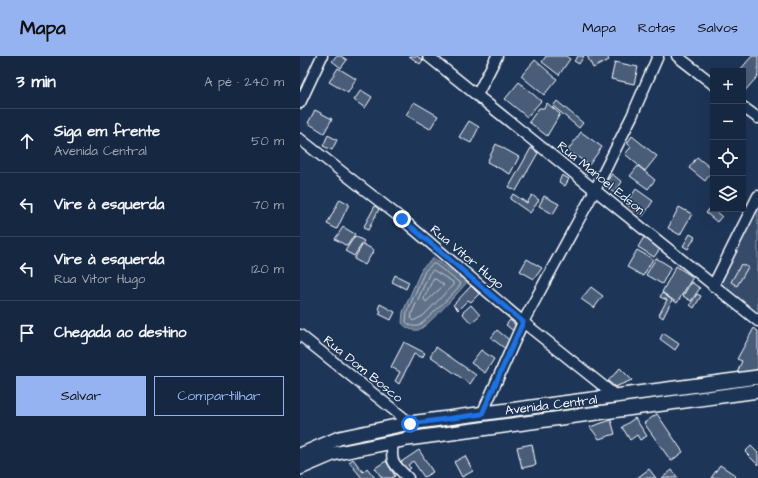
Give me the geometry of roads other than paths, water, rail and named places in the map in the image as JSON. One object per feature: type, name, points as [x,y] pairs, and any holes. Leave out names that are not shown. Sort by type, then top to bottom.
[{"type":"main road","name":"Avenida Central","points":[[300,455],[339,438],[410,424],[758,377]]},
{"type":"main road","name":"Avenida Central","points":[[300,468],[333,454],[393,442],[601,411],[758,391]]},
{"type":"street","points":[[300,103],[322,56]]},
{"type":"street","name":"Rua Manoel Edson","points":[[428,56],[713,286],[758,320]]},
{"type":"street","points":[[477,95],[497,56]]},
{"type":"street","points":[[482,414],[523,322],[595,190],[632,116],[658,56]]},
{"type":"street","points":[[677,56],[710,82]]},
{"type":"street","points":[[746,109],[758,118]]},
{"type":"street","name":"Rua Vitor Hugo","points":[[300,139],[402,219],[523,322],[617,397]]},
{"type":"street","points":[[713,286],[758,196]]},
{"type":"street","name":"Rua Dom Bosco","points":[[300,335],[410,424]]},
{"type":"street","points":[[393,442],[391,458],[395,466],[408,478]]},
{"type":"water","points":[[434,258],[467,282],[428,323],[418,330],[411,330],[402,323],[403,312],[422,268]]}]
